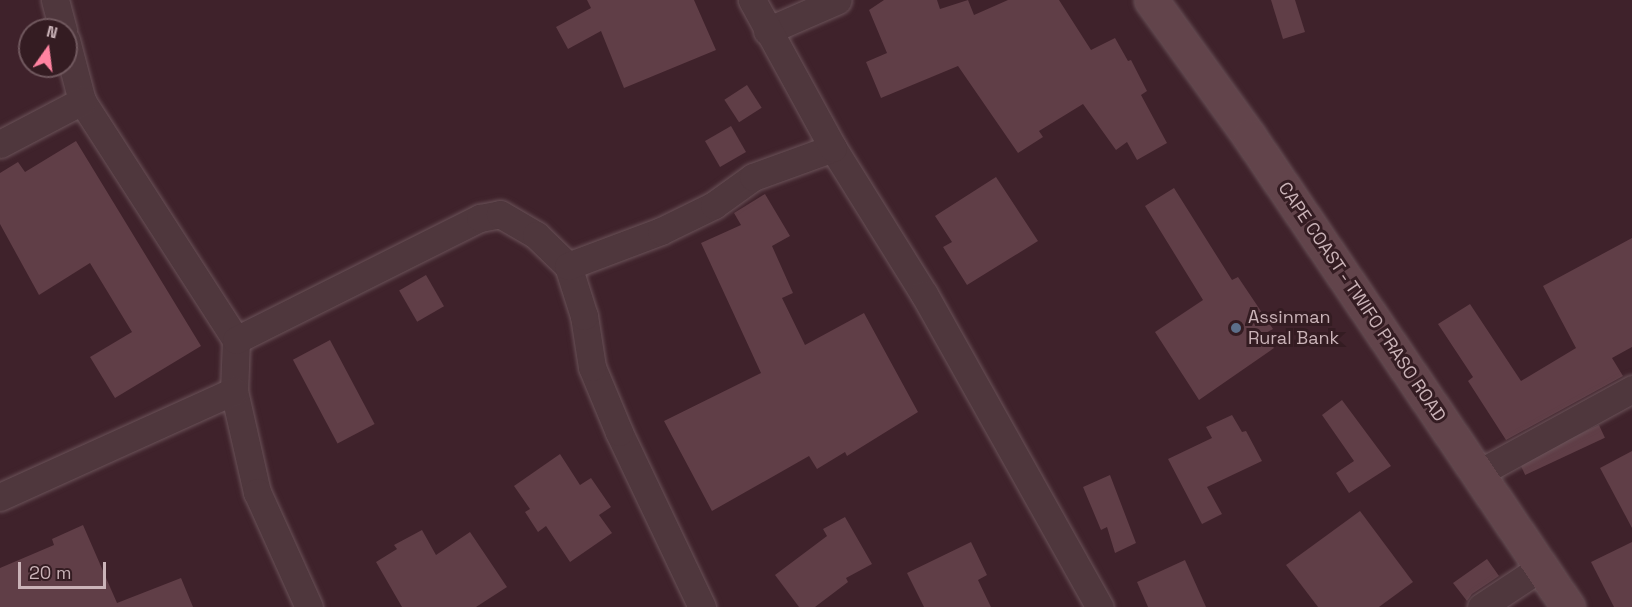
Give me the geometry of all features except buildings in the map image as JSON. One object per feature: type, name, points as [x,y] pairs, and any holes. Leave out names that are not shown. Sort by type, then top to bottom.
[{"type":"main road","name":"CAPE COAST - TWIFO PRASO ROAD","points":[[1151,0],[1250,136],[1477,474],[1543,566],[1568,607]]},
{"type":"street","points":[[55,0],[60,18]]},
{"type":"street","points":[[752,0],[833,148],[924,294],[1100,607]]},
{"type":"street","points":[[767,31],[838,0]]},
{"type":"street","points":[[76,78],[82,101],[236,340],[234,391],[257,492],[309,607]]},
{"type":"street","points":[[0,144],[82,101]]},
{"type":"street","points":[[568,266],[661,231],[714,205],[753,177],[833,148]]},
{"type":"street","points":[[236,340],[480,218],[500,214],[536,235],[568,266],[584,316],[592,367],[619,432],[702,607]]},
{"type":"street","points":[[1477,474],[1632,388]]},
{"type":"street","points":[[0,496],[234,391]]},
{"type":"street","points":[[1481,607],[1543,566]]},
{"type":"place","name":"Assinman Rural Bank","points":[[1236,328]]}]
